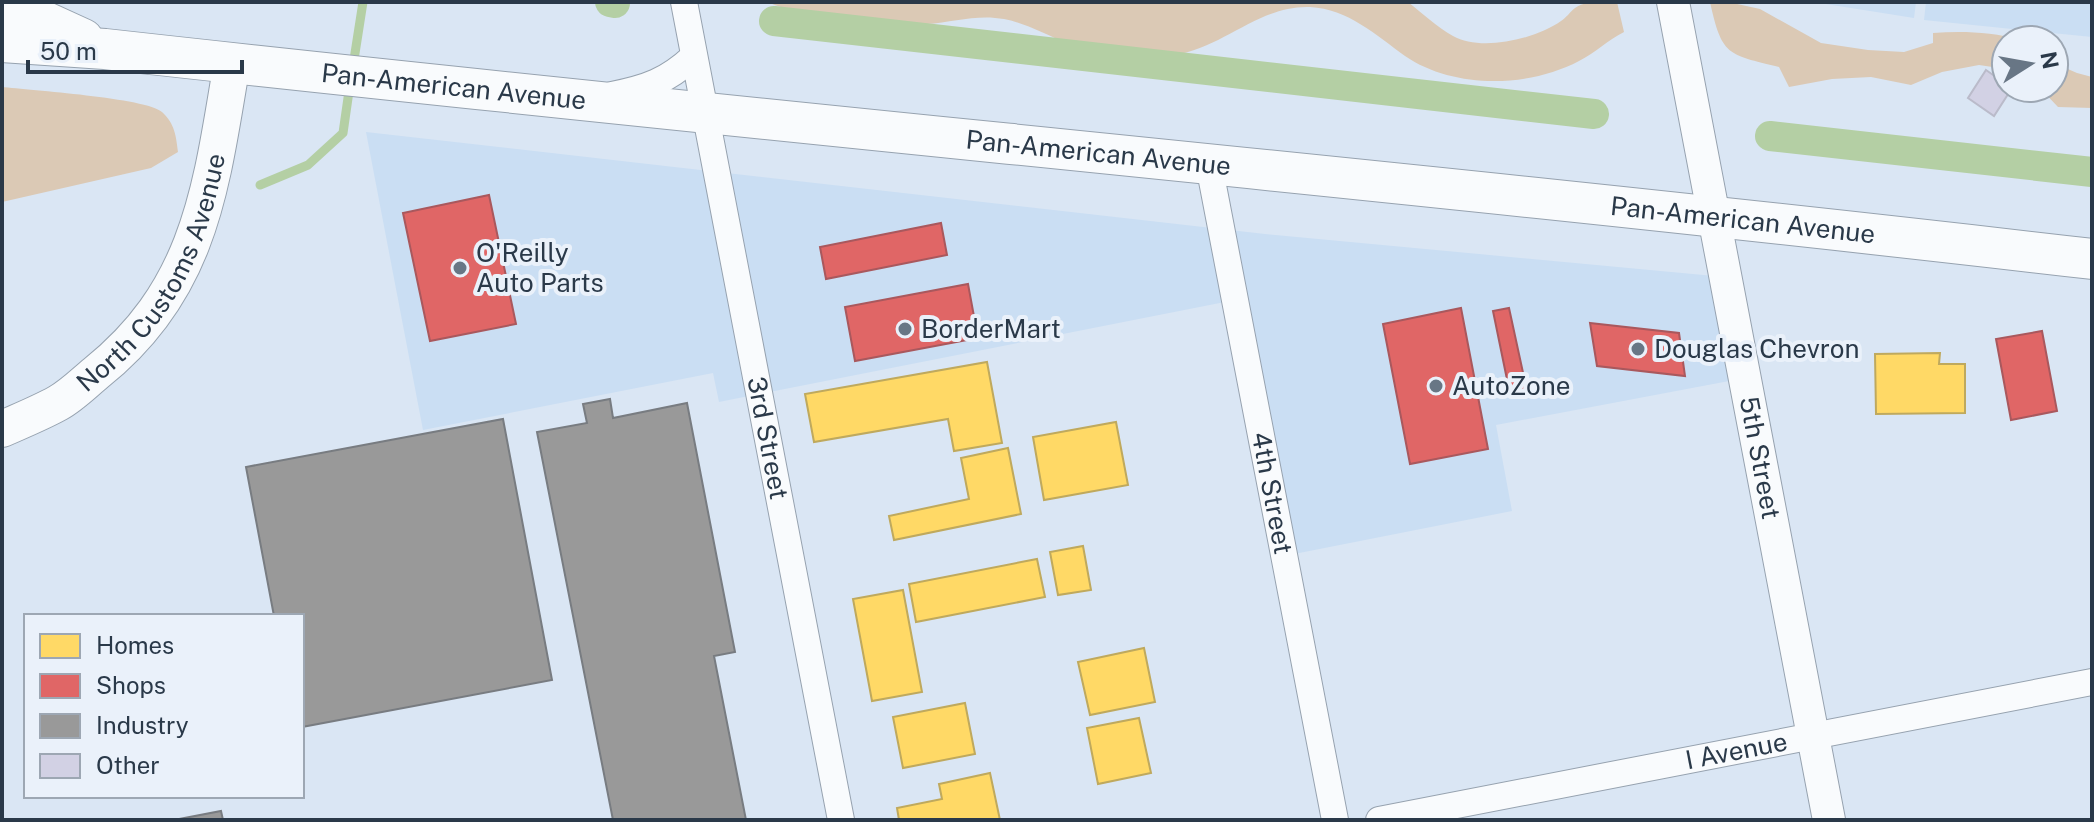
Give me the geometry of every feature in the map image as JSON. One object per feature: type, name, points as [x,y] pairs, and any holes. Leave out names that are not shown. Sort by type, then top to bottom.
[{"type":"main road","name":"Pan-American Avenue","points":[[2,2],[105,49]]},
{"type":"main road","name":"Pan-American Avenue","points":[[2,42],[105,49],[1713,215],[2092,259]]},
{"type":"main road","name":"North Customs Avenue","points":[[2,429],[60,402],[126,350],[171,290],[208,195],[232,63]]},
{"type":"street","name":"3rd Street","points":[[684,2],[841,820]]},
{"type":"street","name":"5th Street","points":[[1673,2],[1829,820]]},
{"type":"street","points":[[582,100],[641,89],[672,77],[693,57]]},
{"type":"street","name":"4th Street","points":[[1209,165],[1335,820]]},
{"type":"street","name":"I Avenue","points":[[1379,820],[2092,682]]},
{"type":"shaded area","points":[[767,2],[1408,2],[1453,36],[1465,41],[1493,43],[1538,33],[1584,4],[1617,2],[1624,32],[1585,58],[1559,70],[1514,80],[1491,81],[1468,79],[1424,67],[1349,18],[1310,7],[1292,8],[1257,19],[1192,51],[1147,57],[1079,47],[1004,19],[985,17],[882,26],[845,24]]},
{"type":"shaded area","points":[[1710,2],[1728,2],[1760,9],[1821,43],[1868,50],[1904,52],[1933,43],[1933,33],[1990,34],[1990,67],[1979,65],[1942,72],[1911,85],[1871,77],[1832,79],[1789,87],[1779,67],[1737,55],[1723,43]]},
{"type":"shaded area","points":[[1813,2],[1916,2],[1914,18]]},
{"type":"shaded area","points":[[1926,2],[2092,2],[2092,37],[2070,35],[2070,24],[1990,24],[1990,27],[1924,20]]},
{"type":"shaded area","points":[[2070,70],[2092,77],[2092,108],[2058,107],[2055,104],[2070,104]]},
{"type":"shaded area","points":[[2,87],[112,99],[152,107],[170,121],[178,152],[151,168],[2,202]]},
{"type":"shaded area","points":[[366,132],[1265,234],[1725,277],[1745,378],[1496,425],[1512,511],[1284,556],[1235,300],[719,402],[713,373],[423,430]]},
{"type":"building: Homes","points":[[1940,353],[1939,364],[1965,364],[1965,413],[1876,414],[1875,354]]},
{"type":"building: Homes","points":[[987,362],[1002,443],[954,451],[948,419],[814,442],[805,394]]},
{"type":"building: Homes","points":[[1116,422],[1128,485],[1044,500],[1033,437]]},
{"type":"building: Homes","points":[[1008,448],[1021,514],[894,540],[889,516],[969,499],[961,458]]},
{"type":"building: Homes","points":[[1083,546],[1091,590],[1058,595],[1050,552]]},
{"type":"building: Homes","points":[[1037,559],[1045,597],[916,622],[909,584]]},
{"type":"building: Homes","points":[[903,590],[922,692],[872,701],[853,599]]},
{"type":"building: Homes","points":[[1144,648],[1155,702],[1090,715],[1078,662]]},
{"type":"building: Homes","points":[[965,703],[975,754],[903,768],[893,717]]},
{"type":"building: Homes","points":[[1139,718],[1151,773],[1098,784],[1087,728]]},
{"type":"building: Homes","points":[[990,773],[1000,820],[899,820],[897,808],[942,799],[939,784]]},
{"type":"building: Shops","name":"O'Reilly Auto Parts","points":[[489,195],[516,324],[430,341],[403,213]]},
{"type":"building: Shops","points":[[941,223],[947,255],[826,279],[820,247]]},
{"type":"building: Shops","points":[[968,284],[978,338],[855,361],[845,307]]},
{"type":"building: Shops","name":"AutoZone","points":[[1461,308],[1488,449],[1410,464],[1383,324]]},
{"type":"building: Shops","points":[[1509,308],[1527,391],[1510,394],[1493,311]]},
{"type":"building: Shops","name":"Douglas Chevron","points":[[1590,323],[1679,333],[1685,376],[1597,366]]},
{"type":"building: Shops","points":[[2042,331],[2057,411],[2011,420],[1996,339]]},
{"type":"building: Industry","points":[[610,399],[613,418],[687,403],[735,652],[714,656],[746,820],[613,820],[537,432],[587,423],[583,404]]},
{"type":"building: Industry","points":[[503,419],[552,680],[304,727],[304,614],[274,614],[246,467]]},
{"type":"building: Industry","points":[[221,811],[223,820],[174,820]]},
{"type":"building: Other","points":[[1986,70],[1990,73],[1990,104],[2002,104],[1994,116],[1968,98]]},
{"type":"waterway","points":[[353,66],[363,2]]},
{"type":"waterway","points":[[610,2],[615,3]]},
{"type":"waterway","points":[[774,21],[1594,114]]},
{"type":"waterway","points":[[260,185],[308,165],[343,133],[350,84]]},
{"type":"waterway","points":[[1770,136],[2092,172]]},
{"type":"place","name":"O'Reilly Auto Parts","points":[[460,268]]},
{"type":"place","name":"BorderMart","points":[[905,329]]},
{"type":"place","name":"Douglas Chevron","points":[[1638,349]]},
{"type":"place","name":"AutoZone","points":[[1436,386]]}]
